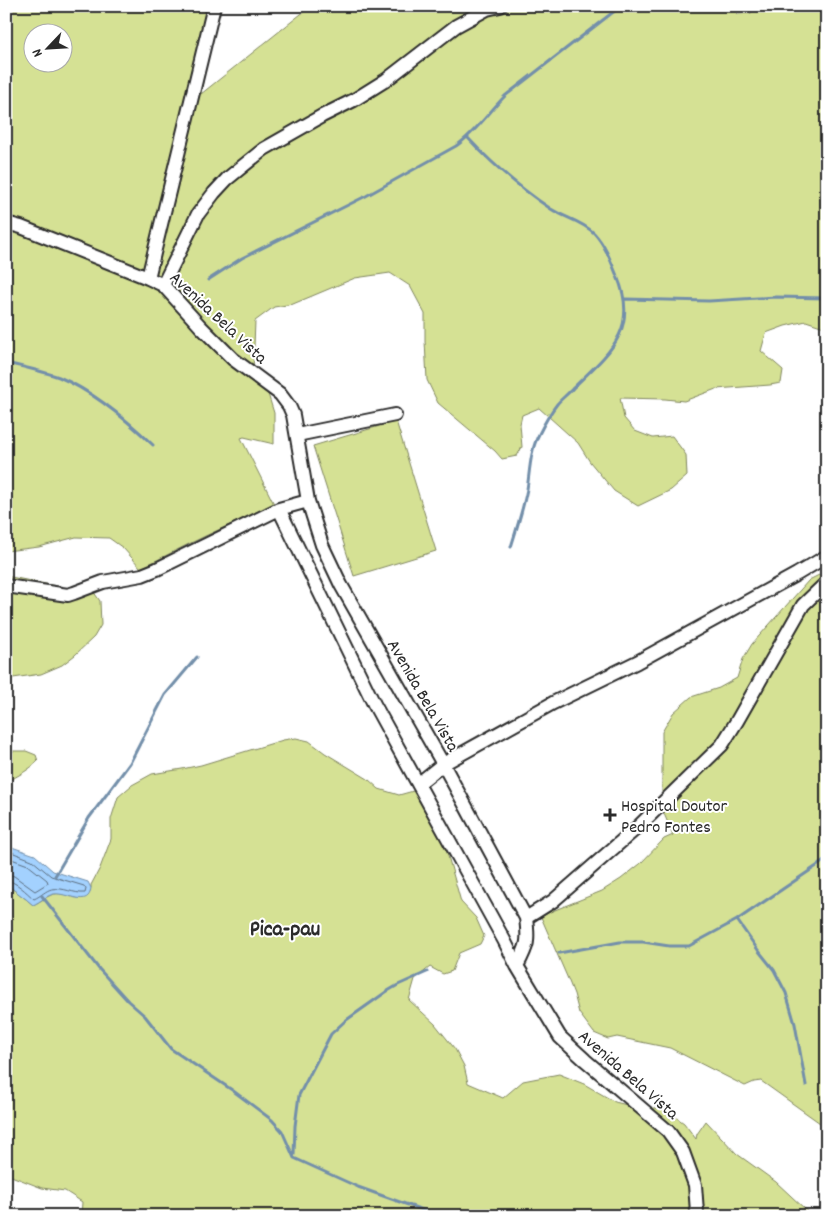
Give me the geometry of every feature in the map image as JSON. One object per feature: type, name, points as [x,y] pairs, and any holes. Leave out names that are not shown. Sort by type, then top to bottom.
[{"type":"street","points":[[148,278],[214,6]]},
{"type":"street","points":[[163,286],[198,214],[209,198],[227,179],[264,149],[354,100],[386,80],[456,26],[487,9],[500,6]]},
{"type":"street","name":"Avenida Bela Vista","points":[[6,223],[21,227],[148,278],[163,286],[234,359],[280,394],[285,400],[293,415],[308,501],[322,545],[341,585],[526,918],[528,944],[517,966]]},
{"type":"street","points":[[297,435],[395,416]]},
{"type":"street","points":[[6,586],[68,595],[103,582],[142,575],[279,509],[308,501]]},
{"type":"street","name":"Avenida Bela Vista","points":[[279,509],[374,704],[517,966],[560,1037],[668,1131],[683,1152],[694,1185],[696,1216]]},
{"type":"street","points":[[418,784],[442,764],[553,703],[637,662],[827,556]]},
{"type":"street","points":[[526,918],[553,901],[640,825],[722,745],[804,605],[827,582]]},
{"type":"green space","points":[[6,6],[215,6],[201,94],[311,6],[730,6],[738,14],[751,13],[756,6],[827,6],[827,328],[806,321],[766,333],[761,351],[783,370],[781,383],[716,389],[684,401],[620,398],[624,418],[635,431],[653,438],[672,436],[686,455],[687,476],[671,490],[638,506],[614,491],[590,462],[578,443],[539,408],[522,415],[520,424],[522,447],[517,456],[502,459],[438,403],[427,380],[425,314],[410,286],[390,273],[355,278],[293,304],[274,307],[255,321],[253,373],[268,394],[274,413],[274,444],[244,437],[241,438],[276,508],[224,527],[141,568],[123,548],[109,538],[76,537],[39,547],[6,551]]},
{"type":"green space","points":[[396,421],[436,551],[354,576],[313,446]]},
{"type":"green space","points":[[827,571],[827,1128],[761,1081],[745,1086],[670,1048],[617,1037],[608,1039],[594,1033],[579,1013],[574,994],[541,917],[602,891],[640,864],[664,839],[673,835],[662,809],[662,732],[673,713],[691,697],[719,688],[737,678],[743,659],[752,644],[809,580]]},
{"type":"green space","points":[[6,576],[71,589],[93,591],[100,601],[101,625],[94,637],[62,665],[41,674],[6,679]]},
{"type":"green space","points":[[296,738],[309,741],[368,779],[379,789],[399,795],[417,790],[444,842],[461,902],[476,918],[484,936],[480,944],[459,953],[452,971],[443,974],[430,967],[415,979],[409,1000],[435,1024],[455,1049],[464,1066],[468,1083],[503,1098],[523,1081],[559,1074],[584,1084],[615,1102],[639,1108],[663,1108],[684,1123],[696,1139],[697,1134],[706,1121],[737,1154],[776,1182],[811,1216],[81,1216],[82,1202],[65,1191],[42,1188],[6,1174],[6,884],[33,905],[54,894],[79,898],[91,888],[100,868],[111,839],[111,819],[118,797],[132,785],[152,774],[201,765],[283,740]]},
{"type":"green space","points":[[6,748],[10,751],[26,751],[36,755],[38,761],[23,773],[6,782]]},
{"type":"water","points":[[6,845],[35,855],[53,871],[88,882],[91,888],[89,894],[86,898],[82,899],[54,894],[33,905],[6,884]]},
{"type":"waterway","points":[[208,280],[242,258],[366,196],[456,146],[476,129],[505,96],[621,6]]},
{"type":"waterway","points":[[468,138],[497,167],[528,193],[551,209],[584,225],[594,233],[607,253],[617,276],[623,295],[625,311],[623,326],[609,351],[557,404],[536,440],[527,489],[511,547]]},
{"type":"waterway","points":[[625,299],[709,301],[776,297],[827,298]]},
{"type":"waterway","points":[[6,363],[59,377],[85,390],[109,407],[153,445]]},
{"type":"waterway","points":[[55,876],[89,818],[130,763],[165,695],[197,657]]},
{"type":"waterway","points":[[559,953],[620,942],[689,946],[737,920],[827,859]]},
{"type":"waterway","points":[[42,896],[99,969],[128,1001],[145,1016],[171,1049],[232,1090],[272,1120],[282,1131],[294,1158],[358,1187],[441,1216]]},
{"type":"waterway","points":[[737,920],[774,970],[786,993],[795,1024],[806,1085]]},
{"type":"waterway","points":[[294,1155],[299,1095],[331,1034],[345,1021],[386,992],[427,972]]},
{"type":"place","name":"Hospital Doutor Pedro Fontes","points":[[610,815]]},
{"type":"district","name":"Pica-pau","points":[[285,927]]}]
